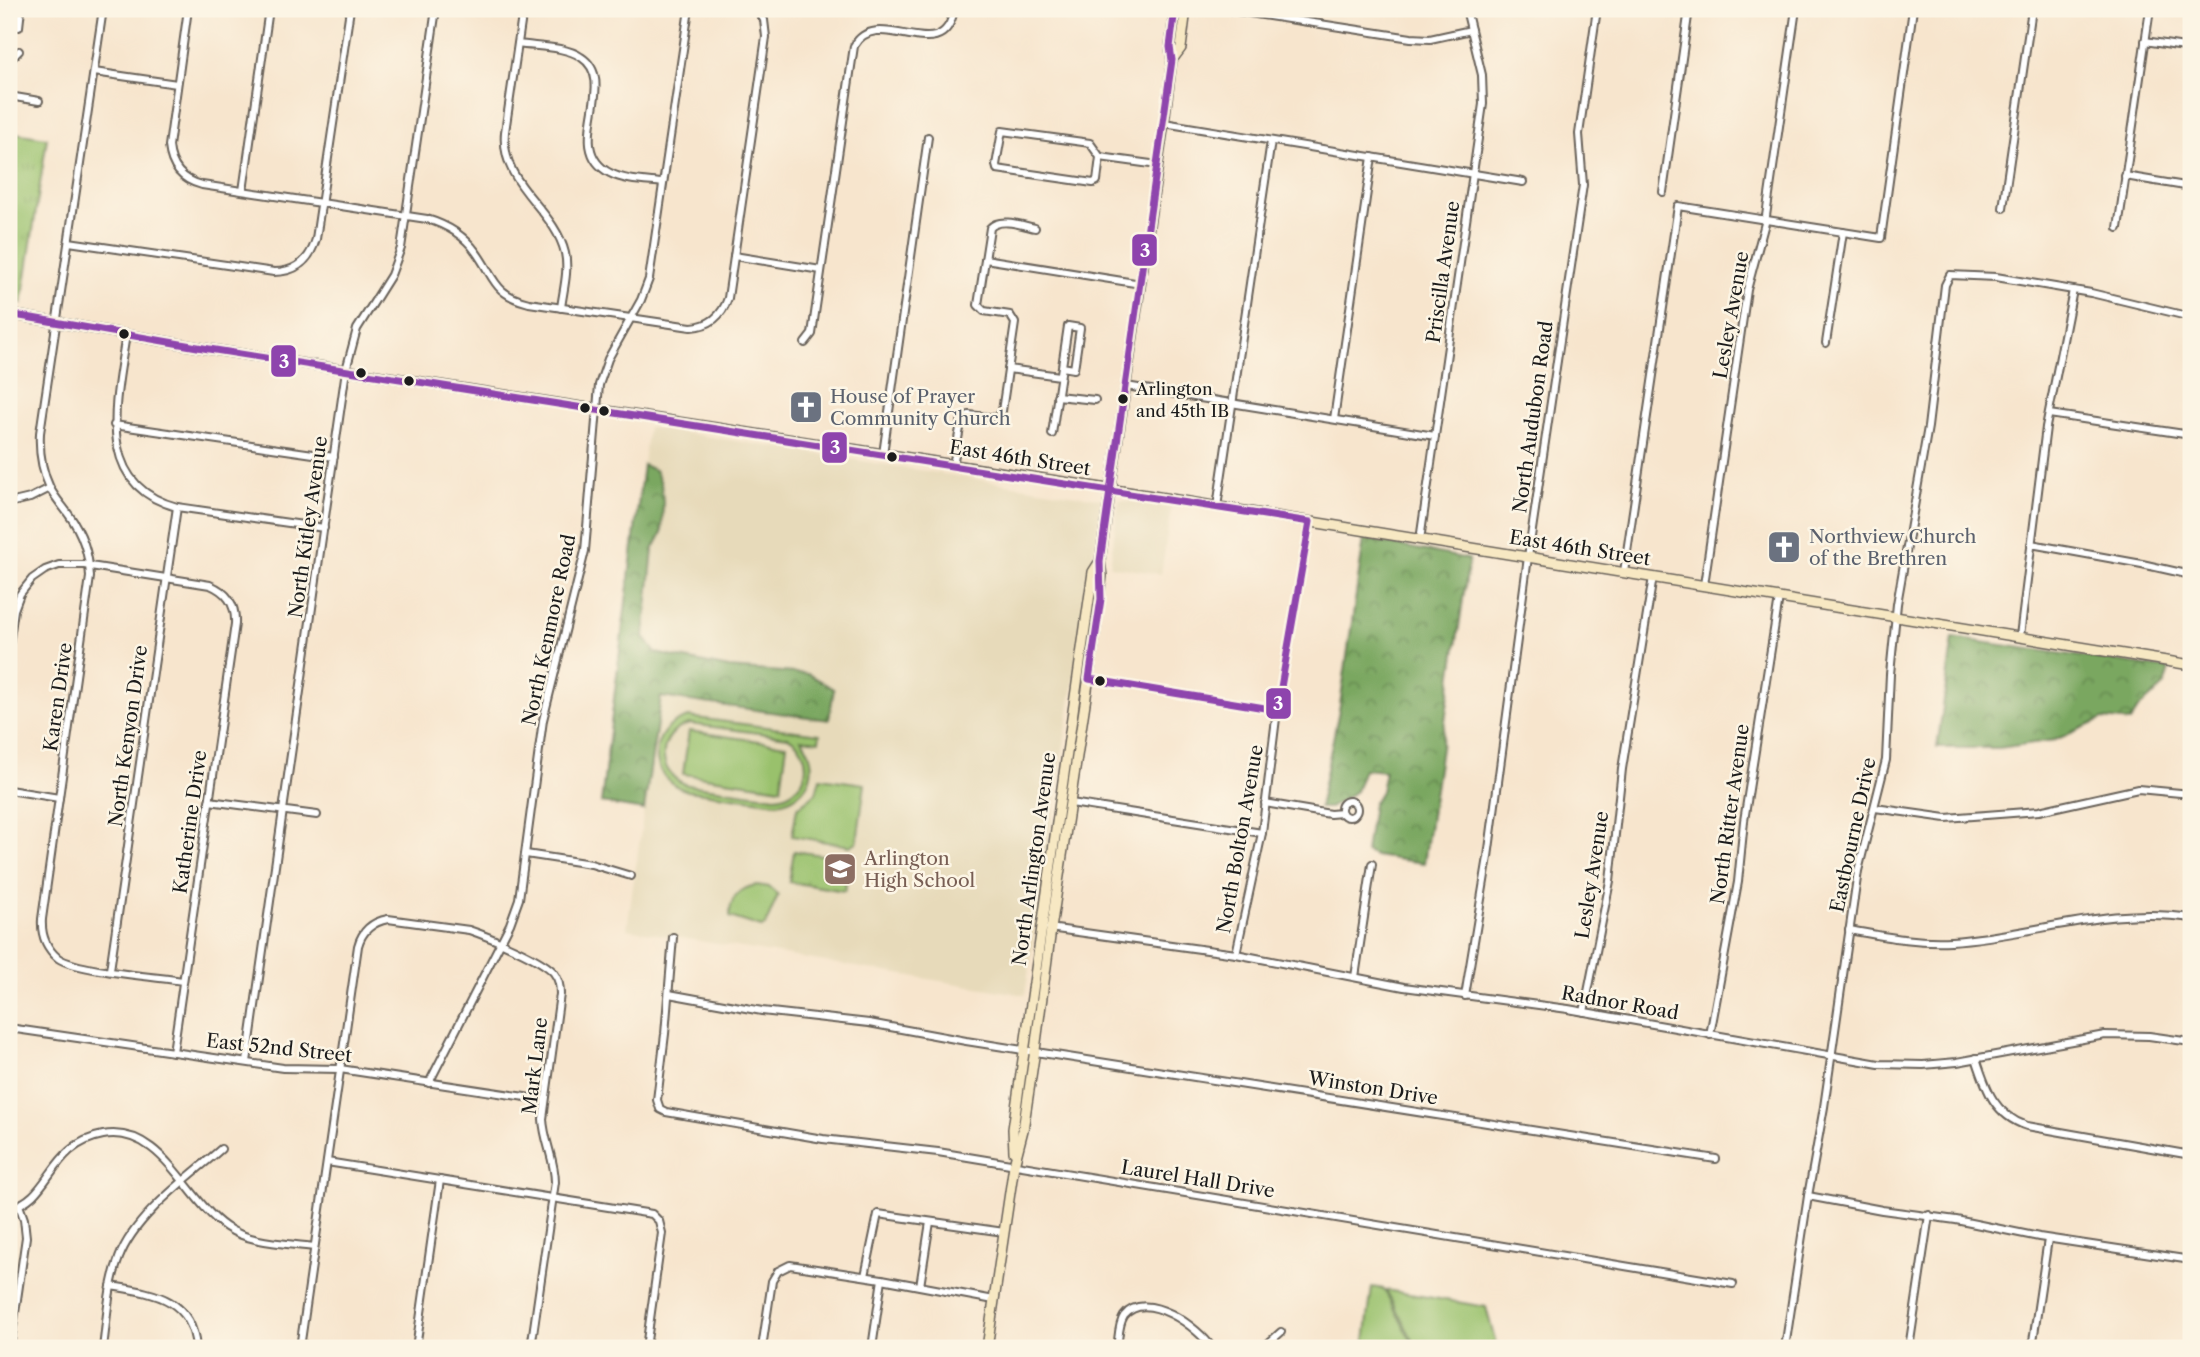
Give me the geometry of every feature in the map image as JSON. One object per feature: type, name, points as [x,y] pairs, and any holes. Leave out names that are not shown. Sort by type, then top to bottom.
[{"type":"main road","name":"North Arlington Avenue","points":[[1047,928],[1070,803],[1101,599],[1100,561],[1164,123],[1175,9]]},
{"type":"main road","name":"North Arlington Avenue","points":[[1172,60],[1181,48],[1186,9]]},
{"type":"main road","name":"East 46th Street","points":[[9,314],[2191,665]]},
{"type":"main road","name":"North Arlington Avenue","points":[[987,1348],[1014,1165],[1013,1129],[1030,1049],[1093,572],[1100,561]]},
{"type":"street","points":[[19,27],[21,9]]},
{"type":"street","name":"Karen Drive","points":[[103,9],[55,321],[40,439],[43,467],[50,488],[82,536],[89,566],[89,594],[42,919],[43,936],[52,952],[66,962],[183,981]]},
{"type":"street","points":[[188,9],[169,146],[177,171],[186,179],[200,185],[407,215],[440,223],[462,236],[480,257],[490,278],[508,295],[526,303],[691,327],[705,325],[725,307],[766,37],[765,26],[757,9]]},
{"type":"street","points":[[243,191],[269,9]]},
{"type":"street","points":[[69,242],[274,272],[288,271],[301,264],[314,246],[350,9]]},
{"type":"street","name":"North Kitley Avenue","points":[[247,1062],[346,370],[360,324],[398,259],[407,215],[436,9]]},
{"type":"street","points":[[523,9],[505,138],[506,155],[516,178],[562,244],[566,269],[561,308]]},
{"type":"street","name":"North Kenmore Road","points":[[429,1083],[518,902],[543,720],[585,551],[596,410],[606,364],[642,298],[649,279],[689,9]]},
{"type":"street","points":[[805,343],[812,334],[853,49],[862,36],[879,30],[926,38],[942,33],[951,22],[954,9]]},
{"type":"street","points":[[1223,9],[1416,38],[1439,37],[1471,30]]},
{"type":"street","name":"Priscilla Avenue","points":[[1420,540],[1484,89],[1466,9]]},
{"type":"street","name":"North Audubon Road","points":[[1465,996],[1488,857],[1528,557],[1583,185],[1579,134],[1597,9]]},
{"type":"street","points":[[1662,192],[1689,9]]},
{"type":"street","name":"Lesley Avenue","points":[[1704,585],[1747,290],[1766,219],[1796,9]]},
{"type":"street","points":[[1624,572],[1678,206],[1881,239],[1913,9]]},
{"type":"street","points":[[2003,208],[2032,9]]},
{"type":"street","points":[[2118,228],[2150,9]]},
{"type":"street","points":[[2145,41],[2191,48]]},
{"type":"street","points":[[518,44],[570,52],[585,60],[596,83],[589,141],[597,162],[620,177],[663,183]]},
{"type":"street","points":[[9,61],[19,51]]},
{"type":"street","points":[[94,72],[177,84]]},
{"type":"street","points":[[9,96],[39,101]]},
{"type":"street","points":[[1164,123],[1523,182]]},
{"type":"street","points":[[1100,157],[1097,180],[1093,183],[999,169],[996,165],[1001,132],[1004,130],[1087,142],[1100,157],[1158,165]]},
{"type":"street","points":[[883,454],[928,137]]},
{"type":"street","points":[[1217,507],[1271,141]]},
{"type":"street","points":[[1334,419],[1372,157]]},
{"type":"street","points":[[2125,176],[2191,187]]},
{"type":"street","points":[[954,466],[961,420],[969,415],[993,418],[999,416],[1002,411],[1015,321],[1010,315],[984,311],[979,307],[989,229],[993,223],[999,222],[1035,228]]},
{"type":"street","points":[[1826,343],[1843,232]]},
{"type":"street","points":[[734,256],[821,270]]},
{"type":"street","points":[[985,259],[1140,284]]},
{"type":"street","name":"Eastbourne Drive","points":[[1786,1348],[1860,863],[1886,760],[1896,617],[1907,538],[1928,427],[1945,285],[1950,275],[1965,275],[2073,290]]},
{"type":"street","points":[[2020,636],[2049,414],[2073,290],[2128,300],[2191,317]]},
{"type":"street","points":[[1052,434],[1068,326],[1080,328],[1074,369],[1062,368]]},
{"type":"street","points":[[126,334],[114,425],[118,453],[133,479],[154,497],[177,507],[324,528]]},
{"type":"street","points":[[1008,369],[1060,376]]},
{"type":"street","points":[[1125,386],[1435,436]]},
{"type":"street","points":[[1057,396],[1095,400]]},
{"type":"street","points":[[2049,414],[2191,435]]},
{"type":"street","points":[[114,425],[334,457]]},
{"type":"street","points":[[9,503],[30,498],[50,488]]},
{"type":"street","name":"North Kenyon Drive","points":[[110,970],[177,507]]},
{"type":"street","name":"North Bolton Avenue","points":[[1236,954],[1262,833],[1277,710],[1310,522]]},
{"type":"street","points":[[2031,544],[2191,575]]},
{"type":"street","points":[[9,645],[16,602],[30,581],[42,571],[58,565],[89,566],[167,578]]},
{"type":"street","name":"Lesley Avenue","points":[[1584,1012],[1610,881],[1622,769],[1653,577]]},
{"type":"street","name":"Katherine Drive","points":[[167,578],[212,586],[228,598],[235,612],[173,1052]]},
{"type":"street","name":"North Ritter Avenue","points":[[1710,1035],[1738,882],[1744,821],[1779,598]]},
{"type":"street","points":[[1089,679],[1277,710]]},
{"type":"street","points":[[1875,808],[1946,818],[2039,811],[2137,789],[2191,794]]},
{"type":"street","points":[[9,790],[60,798]]},
{"type":"street","points":[[209,801],[317,815]]},
{"type":"street","points":[[1070,803],[1262,833]]},
{"type":"street","points":[[1265,803],[1330,814],[1342,813]]},
{"type":"street","points":[[526,854],[591,864],[631,876]]},
{"type":"street","points":[[1355,977],[1372,864]]},
{"type":"street","points":[[1849,930],[1905,940],[1950,941],[2106,916],[2152,914],[2191,918]]},
{"type":"street","name":"Mark Lane","points":[[340,1069],[358,944],[364,933],[381,920],[394,919],[469,930],[547,967],[557,977],[560,986],[545,1100],[544,1130],[554,1168],[552,1197],[531,1348]]},
{"type":"street","name":"Radnor Road","points":[[1047,928],[1236,954],[1465,996],[1584,1012],[1896,1065],[1932,1065],[2105,1035],[2149,1036],[2191,1042]]},
{"type":"street","points":[[669,994],[673,937]]},
{"type":"street","name":"Winston Drive","points":[[669,994],[762,1012],[869,1023],[966,1041],[1716,1159]]},
{"type":"street","name":"Laurel Hall Drive","points":[[669,994],[657,1098],[659,1107],[667,1112],[823,1139],[906,1148],[1014,1165],[1733,1284]]},
{"type":"street","name":"East 52nd Street","points":[[9,1028],[283,1068],[340,1069],[545,1100]]},
{"type":"street","points":[[1976,1058],[1992,1101],[2014,1121],[2028,1126],[2191,1155]]},
{"type":"street","points":[[300,1348],[340,1069]]},
{"type":"street","points":[[9,1208],[34,1195],[55,1164],[83,1141],[108,1135],[130,1136],[145,1142],[218,1221],[239,1234],[314,1247]]},
{"type":"street","points":[[103,1348],[111,1286],[118,1259],[131,1234],[148,1215],[221,1149]]},
{"type":"street","points":[[327,1162],[648,1212],[659,1220],[662,1235],[646,1348]]},
{"type":"street","points":[[416,1348],[440,1180]]},
{"type":"street","points":[[1808,1196],[1882,1210],[1929,1215],[2048,1239],[2191,1260]]},
{"type":"street","points":[[10,1348],[26,1237],[19,1205]]},
{"type":"street","points":[[865,1276],[878,1214],[1004,1232]]},
{"type":"street","points":[[1909,1348],[1929,1215]]},
{"type":"street","points":[[920,1286],[930,1222]]},
{"type":"street","points":[[2032,1348],[2048,1239]]},
{"type":"street","points":[[762,1348],[772,1283],[779,1270],[786,1266],[796,1264],[994,1300]]},
{"type":"street","points":[[872,1348],[882,1279]]},
{"type":"street","points":[[111,1286],[153,1293],[170,1301],[190,1324],[196,1348]]},
{"type":"street","points":[[1117,1348],[1122,1321],[1129,1311],[1137,1307],[1173,1314],[1199,1332],[1212,1348]]},
{"type":"street","points":[[1263,1348],[1282,1332]]},
{"type":"shaded area","points":[[648,427],[1102,499],[1025,995],[627,929],[660,697],[829,720],[808,674],[697,663],[656,653],[644,637],[653,550],[662,533],[663,501],[656,470],[643,465]]},
{"type":"shaded area","points":[[1119,500],[1171,508],[1161,574],[1110,566]]},
{"type":"green space","points":[[9,132],[47,138],[22,303],[9,301]]},
{"type":"green space","points":[[643,465],[655,470],[661,483],[663,501],[662,533],[653,550],[644,637],[656,653],[729,668],[808,674],[834,689],[829,720],[661,697],[644,810],[601,803]]},
{"type":"green space","points":[[1364,539],[1469,559],[1424,863],[1375,856],[1366,852],[1373,804],[1381,791],[1385,771],[1364,769],[1356,791],[1330,808],[1319,808],[1340,705]]},
{"type":"green space","points":[[1953,638],[2169,669],[2164,686],[2138,709],[2130,722],[2103,719],[2055,740],[1999,748],[1937,748]]},
{"type":"green space","points":[[689,717],[820,734],[819,741],[801,739],[811,759],[810,779],[798,795],[777,803],[688,791],[674,785],[664,776],[659,765],[659,742],[665,731]],"holes":[[[690,724],[788,737],[797,744],[806,762],[802,781],[787,795],[775,797],[688,785],[677,780],[665,763],[666,744],[671,736]]]},
{"type":"green space","points":[[689,731],[787,745],[781,788],[683,774]]},
{"type":"green space","points":[[820,778],[865,784],[857,842],[850,846],[792,836],[797,808],[816,793]]},
{"type":"green space","points":[[794,851],[850,859],[845,891],[789,882]]},
{"type":"green space","points":[[757,885],[769,887],[778,895],[765,926],[761,927],[730,917],[731,904],[736,895],[745,888]]},
{"type":"green space","points":[[1372,1287],[1384,1289],[1415,1348],[1364,1348]]},
{"type":"green space","points":[[1386,1290],[1486,1307],[1497,1348],[1417,1348]]},
{"type":"transit line","name":"3","points":[[1110,491],[1172,60],[1170,47],[1175,9]]},
{"type":"transit line","name":"3","points":[[9,314],[209,349],[1110,491]]},
{"type":"transit line","name":"3","points":[[1110,491],[1310,522],[1277,710],[1089,679],[1101,599],[1100,561],[1110,491]]},
{"type":"place","name":"Arlington and 45th IB","points":[[1123,399]]},
{"type":"place","name":"House of Prayer Community Church","points":[[806,407]]},
{"type":"place","name":"Northview Church of the Brethren","points":[[1784,547]]},
{"type":"place","name":"Arlington High School","points":[[840,869]]}]
